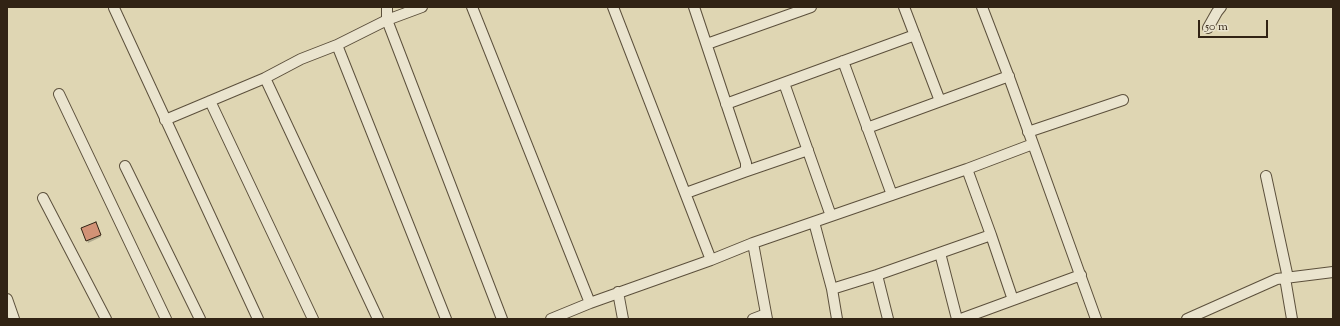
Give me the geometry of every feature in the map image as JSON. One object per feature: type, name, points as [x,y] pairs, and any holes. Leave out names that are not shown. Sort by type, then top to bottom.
[{"type":"street","points":[[387,7],[387,20],[502,319]]},
{"type":"street","points":[[166,120],[265,78],[301,59],[337,45],[387,20],[422,7]]},
{"type":"street","points":[[472,7],[590,303]]},
{"type":"street","points":[[613,7],[711,260]]},
{"type":"street","points":[[694,7],[746,163],[744,172]]},
{"type":"street","points":[[707,44],[811,7]]},
{"type":"street","points":[[904,7],[940,101]]},
{"type":"street","points":[[982,7],[1009,76],[1096,319]]},
{"type":"street","points":[[1208,28],[1221,7]]},
{"type":"street","points":[[114,8],[258,319]]},
{"type":"street","points":[[726,104],[915,35]]},
{"type":"street","points":[[337,45],[446,319]]},
{"type":"street","points":[[843,62],[892,195]]},
{"type":"street","points":[[867,128],[1009,76]]},
{"type":"street","points":[[265,78],[378,319]]},
{"type":"street","points":[[784,83],[832,216]]},
{"type":"street","points":[[59,94],[166,319]]},
{"type":"street","points":[[1028,132],[1123,100]]},
{"type":"street","points":[[210,101],[313,319]]},
{"type":"street","points":[[551,319],[618,292],[711,260],[753,243],[967,169],[1033,144]]},
{"type":"street","points":[[686,193],[808,150]]},
{"type":"street","points":[[125,166],[200,319]]},
{"type":"street","points":[[967,169],[1013,300]]},
{"type":"street","points":[[1266,176],[1287,278],[1292,319]]},
{"type":"street","points":[[43,198],[106,319]]},
{"type":"street","points":[[814,222],[832,289],[837,319]]},
{"type":"street","points":[[832,289],[877,275],[991,235]]},
{"type":"street","points":[[753,243],[767,317],[753,319]]},
{"type":"street","points":[[940,253],[957,319]]},
{"type":"street","points":[[1187,319],[1277,279],[1333,272]]},
{"type":"street","points":[[877,275],[888,319]]},
{"type":"street","points":[[961,319],[1081,275]]},
{"type":"street","points":[[618,292],[623,319]]},
{"type":"street","points":[[7,299],[14,319]]},
{"type":"building","points":[[96,222],[101,235],[86,241],[81,228]]}]
